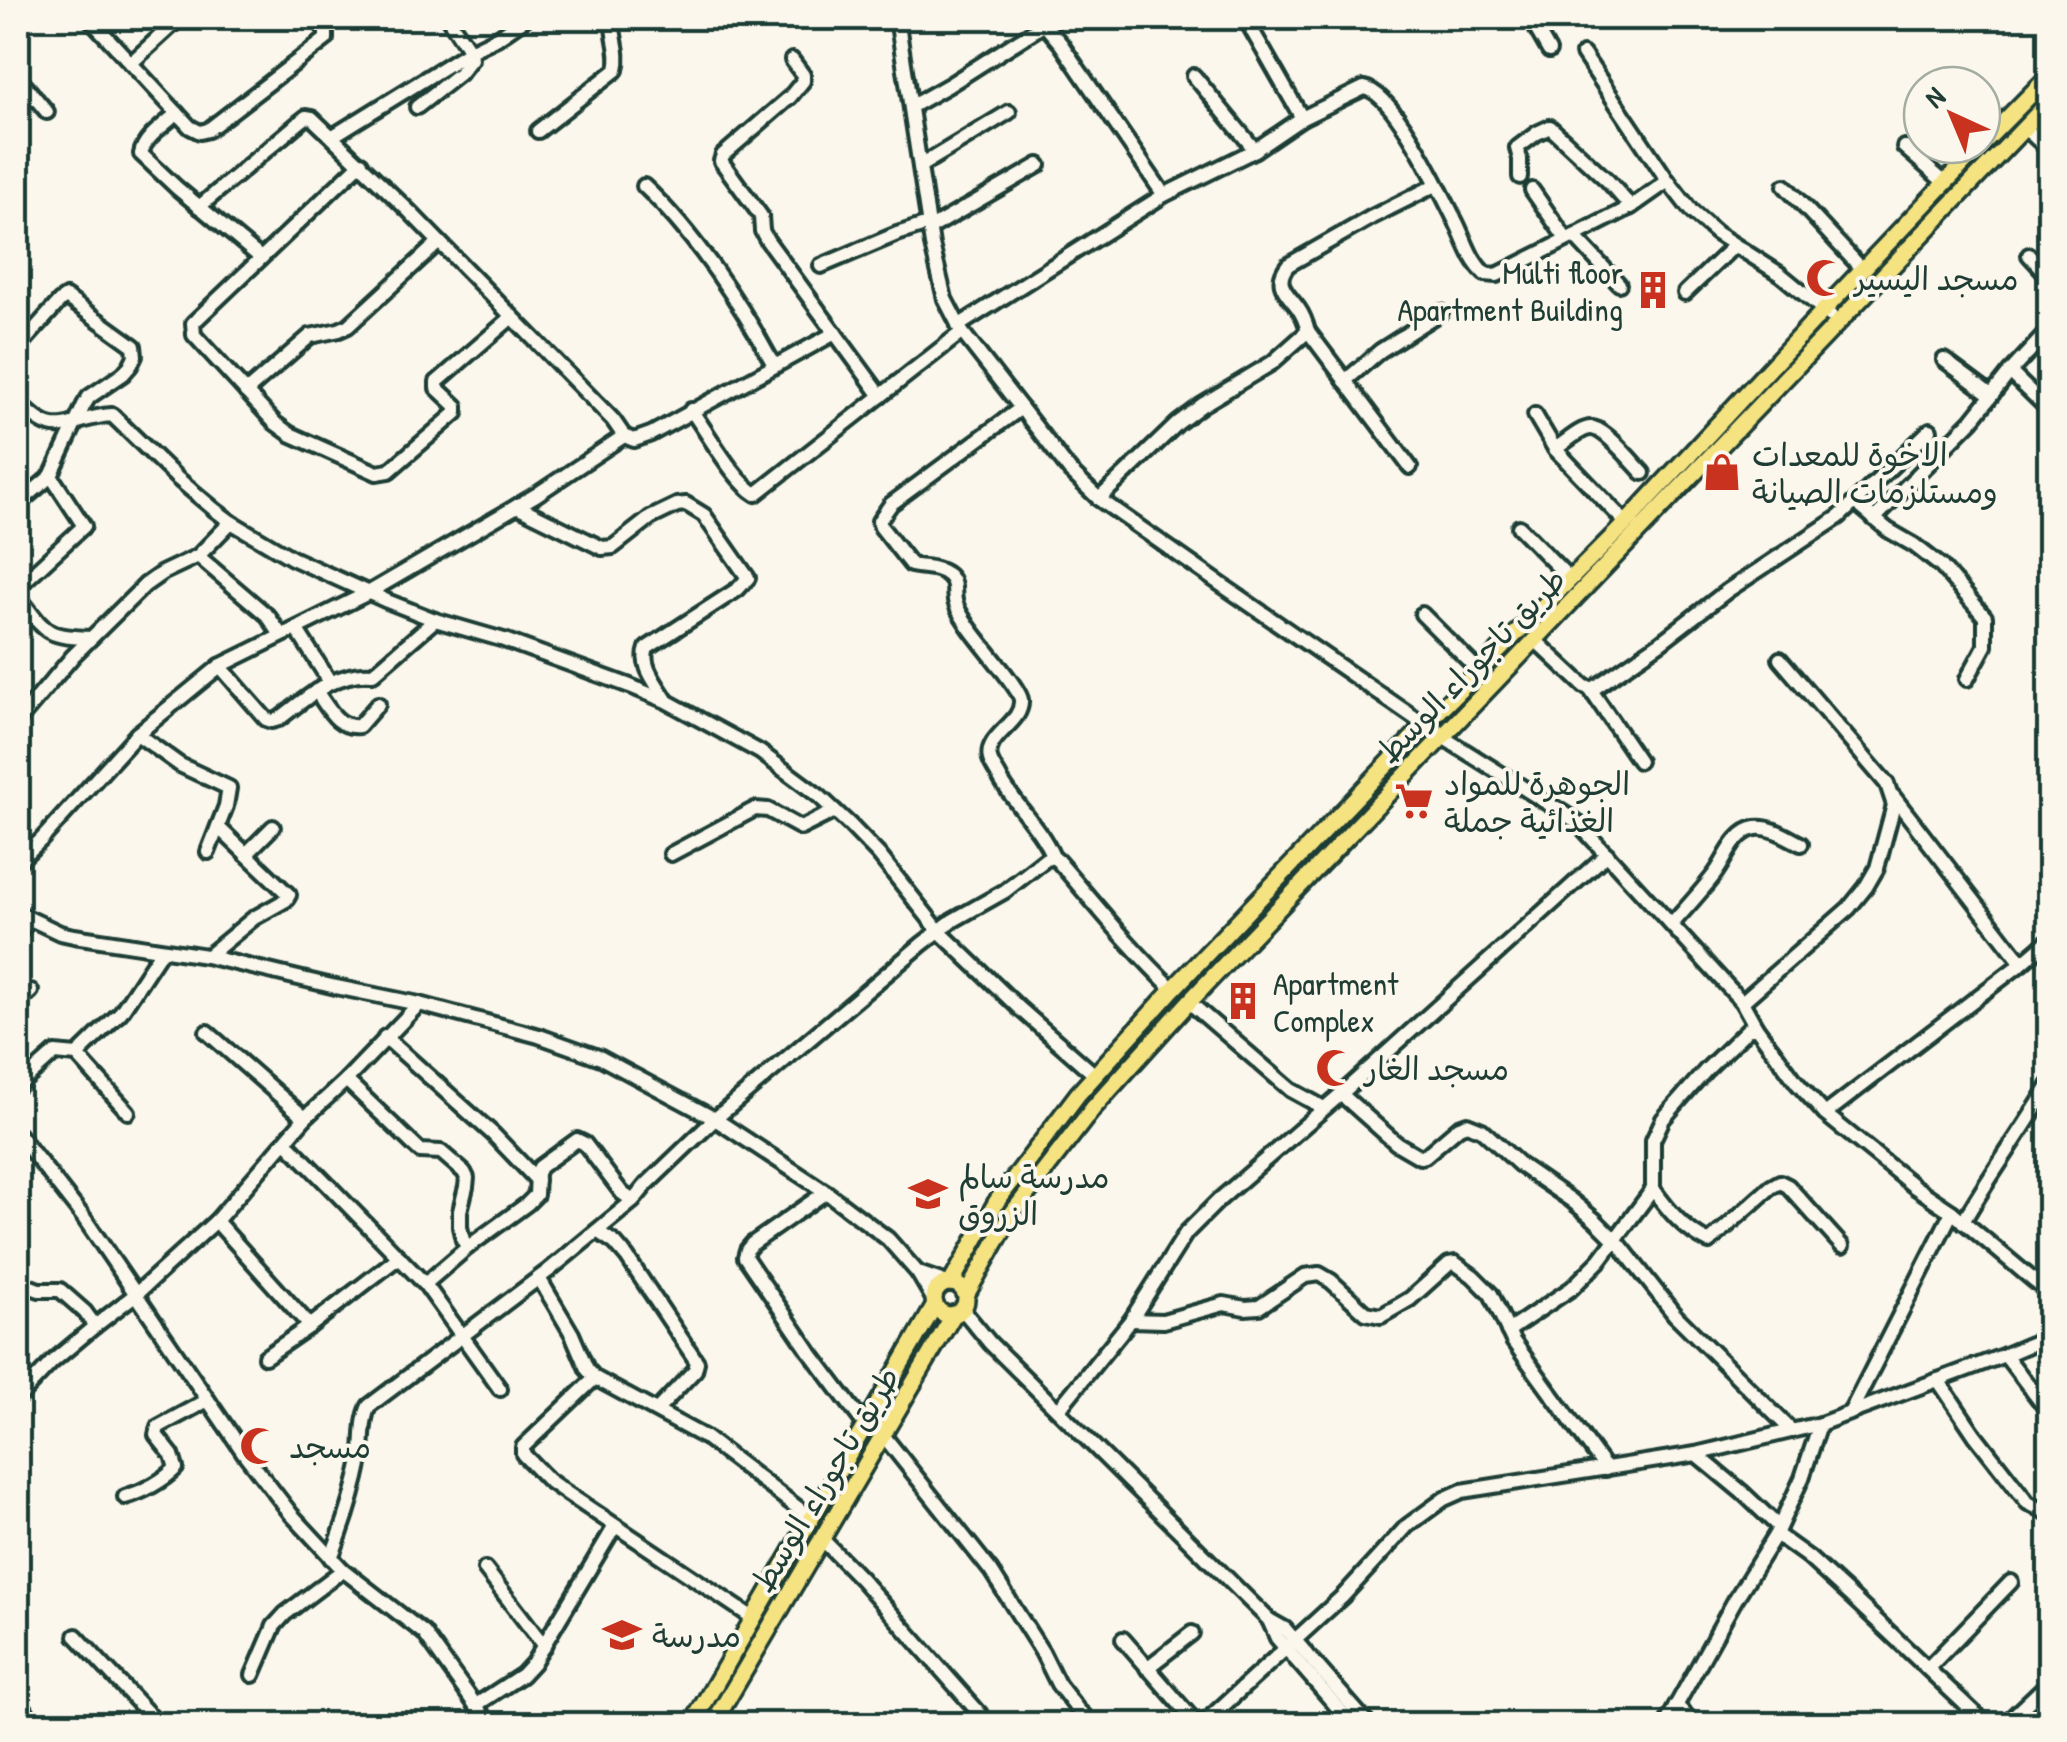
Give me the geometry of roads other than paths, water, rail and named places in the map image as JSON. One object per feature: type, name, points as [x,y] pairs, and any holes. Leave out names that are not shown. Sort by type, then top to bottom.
[{"type":"main road","points":[[2002,124],[2050,74]]},
{"type":"main road","name":"طريق تاجوراء الوسط","points":[[713,1724],[1013,1212],[1094,1107],[1441,736],[2050,101]]},
{"type":"main road","points":[[692,1724],[935,1304],[937,1290],[949,1283],[997,1202],[1078,1094],[1173,989],[1626,523],[1962,165]]},
{"type":"main road","points":[[935,1304],[943,1313],[961,1306],[960,1286],[949,1283]]},
{"type":"street","points":[[89,18],[194,130],[208,130],[326,39],[326,31],[317,18]]},
{"type":"street","points":[[132,63],[180,18]]},
{"type":"street","points":[[417,107],[459,74],[470,59],[470,51],[448,18]]},
{"type":"street","points":[[332,136],[526,18]]},
{"type":"street","points":[[538,131],[616,70],[618,48],[613,18]]},
{"type":"street","points":[[897,18],[929,227],[945,299],[960,329],[1070,471],[1098,500],[1425,726],[1576,821],[1742,1002],[1797,1083],[1826,1114],[2050,1294]]},
{"type":"street","points":[[1245,18],[1302,118]]},
{"type":"street","points":[[1530,18],[1549,51]]},
{"type":"street","points":[[912,106],[1049,21],[1060,44],[1164,195]]},
{"type":"street","points":[[1583,54],[1692,212],[1734,246],[1780,274],[1837,321]]},
{"type":"street","points":[[792,60],[803,81],[720,160],[762,216],[762,231],[767,240],[880,396]]},
{"type":"street","points":[[1194,76],[1254,150]]},
{"type":"street","points":[[18,78],[46,112]]},
{"type":"street","points":[[691,410],[732,468],[756,494],[960,329],[1164,195],[1254,150],[1302,118],[1358,90],[1371,89],[1396,116],[1420,153],[1474,263],[1484,274],[1497,275],[1631,208],[1668,182]]},
{"type":"street","points":[[920,166],[1009,112]]},
{"type":"street","points":[[178,113],[146,141],[142,154],[260,258]]},
{"type":"street","points":[[199,207],[306,117],[312,118],[440,242],[629,439],[640,439],[834,333]]},
{"type":"street","points":[[1520,178],[1517,148],[1550,127],[1631,208]]},
{"type":"street","points":[[2024,127],[2050,151]]},
{"type":"street","points":[[361,164],[193,323],[194,335],[276,424],[290,434],[382,474],[456,413],[456,406],[437,388],[437,382],[512,316]]},
{"type":"street","points":[[820,266],[871,244],[929,227],[1039,165]]},
{"type":"street","points":[[1924,165],[1944,183]]},
{"type":"street","points":[[644,186],[666,206],[722,281],[774,365]]},
{"type":"street","points":[[1410,467],[1308,330],[1281,282],[1288,265],[1436,186]]},
{"type":"street","points":[[1785,186],[1862,269]]},
{"type":"street","points":[[1532,190],[1570,238],[1619,284]]},
{"type":"street","points":[[246,392],[306,339],[348,326],[440,242]]},
{"type":"street","points":[[1685,292],[1734,246]]},
{"type":"street","points":[[2029,255],[2050,278]]},
{"type":"street","points":[[18,348],[66,297],[134,346],[135,356],[123,374],[89,397],[51,476],[18,504]]},
{"type":"street","points":[[1345,381],[1380,351],[1441,312]]},
{"type":"street","points":[[1874,519],[1958,434],[2050,329]]},
{"type":"street","points":[[1098,500],[1178,423],[1272,363],[1308,330]]},
{"type":"street","points":[[1944,360],[1991,395]]},
{"type":"street","points":[[2010,372],[2050,411]]},
{"type":"street","points":[[18,400],[47,426],[76,425],[93,416],[112,415],[177,478],[231,522],[292,558],[435,620],[570,663],[666,701],[760,752],[835,811],[879,855],[938,932],[1095,1074]]},
{"type":"street","points":[[1021,408],[891,504],[883,512],[881,527],[912,565],[950,576],[957,609],[1020,693],[1020,710],[990,750],[989,756],[1004,785],[1053,858],[1173,989]]},
{"type":"street","points":[[1535,415],[1556,449],[1626,523]]},
{"type":"street","points":[[1556,449],[1593,428],[1604,433],[1643,473]]},
{"type":"street","points":[[1590,688],[1604,682],[1727,591],[1815,535],[1856,502],[1930,430]]},
{"type":"street","points":[[18,862],[137,734],[220,666],[368,593],[518,506],[624,436]]},
{"type":"street","points":[[18,587],[84,526],[51,476]]},
{"type":"street","points":[[1856,502],[1941,566],[1985,617],[1985,646],[1967,678]]},
{"type":"street","points":[[518,506],[602,548],[613,547],[650,518],[677,505],[686,504],[704,515],[748,578],[738,589],[647,648],[647,668],[666,701]]},
{"type":"street","points":[[18,721],[57,674],[149,581],[198,556],[231,522]]},
{"type":"street","points":[[1519,527],[1570,579]]},
{"type":"street","points":[[198,556],[268,616],[281,635]]},
{"type":"street","points":[[18,596],[51,634],[92,638]]},
{"type":"street","points":[[1422,614],[1479,671]]},
{"type":"street","points":[[220,666],[272,721],[330,682],[352,674],[373,674],[435,620]]},
{"type":"street","points":[[297,630],[330,682]]},
{"type":"street","points":[[1534,639],[1590,688],[1639,761]]},
{"type":"street","points":[[1780,659],[1866,757],[2022,962]]},
{"type":"street","points":[[316,692],[348,728],[359,726],[378,704]]},
{"type":"street","points":[[137,734],[180,765],[228,787],[208,852]]},
{"type":"street","points":[[1742,1002],[1849,908],[1866,887],[1887,838],[1894,805],[1892,794]]},
{"type":"street","points":[[671,854],[755,809],[768,810],[802,828],[835,811]]},
{"type":"street","points":[[246,854],[274,826]]},
{"type":"street","points":[[208,956],[254,918],[288,898],[288,893],[218,827]]},
{"type":"street","points":[[1672,924],[1718,871],[1740,837],[1753,828],[1773,830],[1801,844]]},
{"type":"street","points":[[1058,1410],[1131,1320],[1186,1233],[1607,854]]},
{"type":"street","points":[[331,1558],[352,1499],[366,1410],[633,1201],[715,1118],[938,932],[1053,858]]},
{"type":"street","points":[[18,933],[24,917],[74,936],[208,956],[419,1004],[539,1036],[601,1058],[715,1118],[881,1232],[918,1273],[935,1304]]},
{"type":"street","points":[[1826,1114],[2050,939]]},
{"type":"street","points":[[77,1055],[121,1012],[162,950]]},
{"type":"street","points":[[18,1002],[31,991]]},
{"type":"street","points":[[1189,1002],[1281,1082],[1324,1108]]},
{"type":"street","points":[[18,1398],[52,1362],[136,1294],[216,1221],[305,1118],[419,1004]]},
{"type":"street","points":[[1756,1027],[1748,1029],[1706,1070],[1663,1118],[1653,1140],[1653,1189],[1669,1212],[1709,1242],[1780,1182],[1842,1246]]},
{"type":"street","points":[[207,1032],[305,1118]]},
{"type":"street","points":[[385,1038],[493,1134],[537,1180]]},
{"type":"street","points":[[18,1086],[55,1053],[77,1055],[128,1112]]},
{"type":"street","points":[[346,1080],[420,1151],[441,1152],[464,1172],[467,1178],[460,1233],[468,1247]]},
{"type":"street","points":[[1850,1412],[1957,1217],[2050,1084]]},
{"type":"street","points":[[1342,1094],[1396,1143],[1420,1157],[1459,1127],[1467,1124],[1482,1130],[1520,1165],[1572,1200],[1615,1240],[1676,1315],[1792,1431]]},
{"type":"street","points":[[18,1134],[64,1192],[270,1488],[343,1570],[424,1632],[489,1724]]},
{"type":"street","points":[[425,1284],[527,1204],[536,1195],[536,1173],[577,1140],[633,1201]]},
{"type":"street","points":[[286,1142],[425,1284],[500,1389]]},
{"type":"street","points":[[1508,1331],[1572,1288],[1600,1260],[1653,1189]]},
{"type":"street","points":[[826,1192],[752,1244],[746,1257],[865,1426]]},
{"type":"street","points":[[216,1221],[310,1326]]},
{"type":"street","points":[[597,1230],[627,1257],[697,1362],[695,1370],[657,1410]]},
{"type":"street","points":[[265,1356],[399,1256]]},
{"type":"street","points":[[1131,1320],[1164,1321],[1224,1304],[1259,1306],[1305,1276],[1319,1274],[1366,1313],[1381,1316],[1455,1263],[1490,1294],[1520,1351],[1606,1468]]},
{"type":"street","points":[[918,1273],[949,1283]]},
{"type":"street","points":[[539,1278],[572,1334],[586,1369],[595,1378],[706,1438],[811,1518]]},
{"type":"street","points":[[18,1282],[39,1290],[60,1290],[95,1326]]},
{"type":"street","points":[[961,1306],[980,1333],[1270,1620],[1277,1638],[1291,1644],[1368,1724]]},
{"type":"street","points":[[1122,1639],[1200,1724],[1343,1596],[1407,1526],[1444,1499],[1462,1492],[1696,1454],[1820,1424],[2050,1336]]},
{"type":"street","points":[[2005,1355],[2050,1414]]},
{"type":"street","points":[[595,1378],[522,1451],[548,1480],[753,1618]]},
{"type":"street","points":[[1938,1380],[2028,1503],[2050,1514]]},
{"type":"street","points":[[125,1497],[170,1475],[176,1468],[172,1455],[156,1435],[158,1427],[208,1400]]},
{"type":"street","points":[[1666,1724],[1777,1530],[1802,1478],[1820,1424]]},
{"type":"street","points":[[883,1435],[992,1571],[1058,1684],[1093,1724]]},
{"type":"street","points":[[1696,1454],[1756,1504],[1777,1530],[1986,1724]]},
{"type":"street","points":[[476,1705],[522,1674],[544,1646],[615,1526]]},
{"type":"street","points":[[822,1538],[989,1724]]},
{"type":"street","points":[[485,1569],[544,1646]]},
{"type":"street","points":[[254,1675],[274,1626],[343,1570]]},
{"type":"street","points":[[1928,1668],[2011,1582]]},
{"type":"street","points":[[1147,1668],[1192,1633]]},
{"type":"street","points":[[76,1636],[158,1724]]},
{"type":"street","points":[[1291,1644],[1352,1724]]},
{"type":"street","points":[[2005,1724],[2043,1688]]},
{"type":"street","points":[[18,1697],[34,1724]]},
{"type":"street","points":[[1676,1705],[1694,1724]]},
{"type":"place","name":"مسجد اليسير","points":[[1825,278]]},
{"type":"place","name":"Multi floor Apartment Building","points":[[1653,290]]},
{"type":"place","name":"الاخوة للمعدات ومستلزمات الصيانة","points":[[1722,472]]},
{"type":"place","name":"الجوهرة للمواد الغذائية جملة","points":[[1414,801]]},
{"type":"place","name":"Apartment Complex","points":[[1243,1001]]},
{"type":"place","name":"مسجد الغار","points":[[1335,1068]]},
{"type":"place","name":"مدرسة سالم الزروق","points":[[928,1194]]},
{"type":"place","name":"مسجد","points":[[259,1446]]},
{"type":"place","name":"مدرسة","points":[[622,1635]]}]
